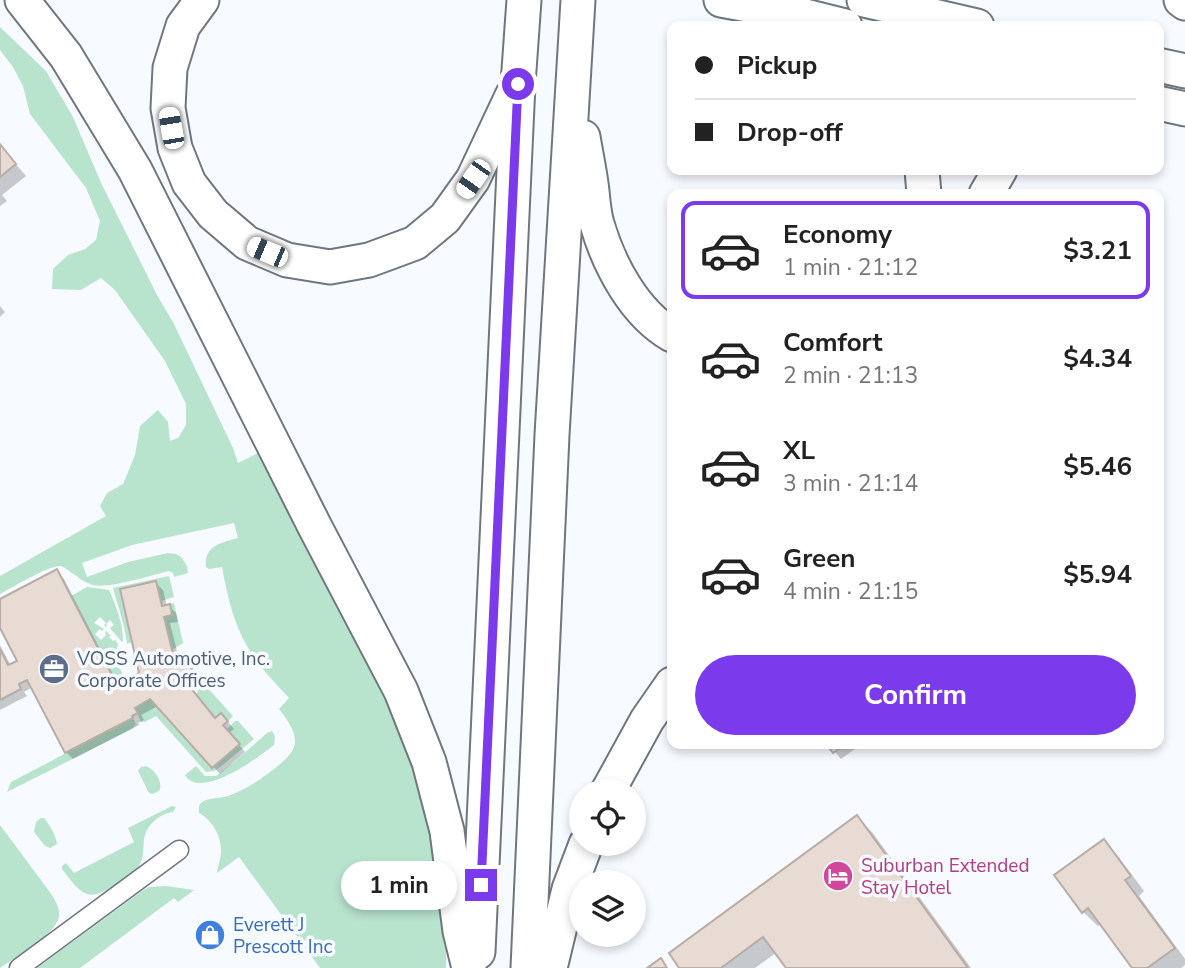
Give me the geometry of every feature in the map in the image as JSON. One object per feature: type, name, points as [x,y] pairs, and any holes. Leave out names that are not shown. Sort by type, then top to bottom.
[{"type":"highway","points":[[22,0],[66,56],[135,170],[401,691],[429,762],[447,831],[460,930],[469,968]]},
{"type":"highway","points":[[202,0],[183,26],[170,68],[167,108],[175,148],[189,183],[214,214],[247,243],[287,260],[330,267],[369,260],[415,243],[446,218],[473,179],[518,84]]},
{"type":"highway","points":[[477,968],[524,0]]},
{"type":"highway","points":[[528,968],[552,449],[579,0]]},
{"type":"highway","points":[[702,0],[768,21]]},
{"type":"highway","points":[[721,0],[825,21]]},
{"type":"highway","points":[[864,0],[955,21]]},
{"type":"highway","points":[[1164,66],[1185,71]]},
{"type":"highway","points":[[573,92],[588,164],[596,222],[612,264],[636,303],[667,332]]},
{"type":"highway","points":[[1164,104],[1185,108]]},
{"type":"highway","points":[[615,779],[647,720],[667,691]]},
{"type":"highway","points":[[550,968],[569,889],[581,856]]},
{"type":"street","points":[[19,968],[179,850]]},
{"type":"green space","points":[[0,27],[46,71],[73,117],[102,185],[174,324],[238,463],[260,452],[383,692],[401,731],[430,812],[447,921],[446,968],[320,968],[239,857],[217,873],[221,845],[212,824],[199,813],[200,804],[248,787],[285,760],[291,753],[295,739],[293,730],[279,709],[289,698],[261,667],[242,637],[231,608],[222,567],[206,567],[211,549],[238,538],[234,523],[132,545],[82,563],[87,577],[128,562],[168,553],[181,557],[188,573],[174,577],[169,571],[100,586],[88,583],[60,566],[40,573],[0,594],[0,576],[106,516],[100,506],[107,493],[123,484],[135,455],[140,426],[158,410],[168,422],[170,441],[178,438],[186,425],[186,404],[165,361],[115,290],[101,278],[81,290],[52,289],[53,269],[68,255],[85,249],[96,240],[100,221],[86,188],[30,114],[23,86],[0,50]]},
{"type":"green space","points":[[169,576],[174,597],[161,601],[156,581],[121,589],[132,642],[127,644],[113,588]]},
{"type":"green space","points":[[87,587],[109,590],[119,615],[122,642],[110,628],[114,625],[110,620],[106,627],[100,617],[94,623],[104,629],[95,634],[101,640],[106,631],[118,644],[116,661],[124,676],[114,681],[71,596]]},
{"type":"green space","points":[[174,603],[183,643],[172,650],[164,617],[172,615],[170,604]]},
{"type":"green space","points":[[205,685],[233,716],[228,721],[221,713],[215,718],[196,695]]},
{"type":"green space","points":[[150,699],[212,768],[239,744],[227,729],[235,721],[254,739],[219,768],[206,772],[156,716],[141,722],[135,708]]},
{"type":"green space","points":[[133,718],[136,724],[130,730],[7,792],[11,782]]},
{"type":"green space","points":[[272,731],[275,736],[274,745],[230,774],[203,783],[193,782],[185,775],[196,766],[205,776],[216,776]]},
{"type":"green space","points":[[146,766],[155,773],[160,783],[160,790],[153,794],[149,793],[138,771]]},
{"type":"green space","points":[[172,806],[176,807],[173,812],[158,818],[147,830],[139,866],[108,889],[92,895],[86,894],[62,869],[66,863],[74,873],[134,842],[128,828]]},
{"type":"green space","points":[[41,818],[48,824],[57,844],[50,848],[45,846],[34,832],[36,822]]},
{"type":"green space","points":[[0,825],[52,895],[59,916],[43,938],[0,968]]},
{"type":"green space","points":[[166,886],[194,890],[178,902],[174,898],[80,968],[37,968],[142,891],[149,887]]},
{"type":"building","points":[[0,144],[16,164],[0,177]]},
{"type":"building","name":"VOSS Automotive, Inc. Corporate Offices","points":[[57,569],[117,685],[139,673],[120,589],[156,581],[162,606],[170,604],[172,615],[164,617],[175,662],[180,666],[188,662],[193,671],[184,676],[186,682],[215,718],[221,713],[228,721],[223,725],[240,744],[212,768],[150,699],[135,708],[138,713],[132,716],[133,718],[65,753],[27,680],[19,684],[21,689],[0,700],[0,649],[8,665],[17,661],[0,628],[0,599]]},
{"type":"building","name":"Suburban Extended Stay Hotel","points":[[857,815],[968,968],[786,968],[763,937],[721,968],[679,968],[669,953]]},
{"type":"building","points":[[1104,839],[1131,876],[1125,880],[1175,948],[1147,968],[1132,968],[1088,908],[1082,913],[1054,875]]},
{"type":"building","points":[[661,958],[667,968],[647,968]]},
{"type":"place","name":"VOSS Automotive, Inc. Corporate Offices","points":[[54,669]]},
{"type":"place","name":"Suburban Extended Stay Hotel","points":[[838,876]]},
{"type":"place","name":"Everett J Prescott Inc","points":[[210,935]]},
{"type":"route","points":[[481,885],[518,84]]}]
